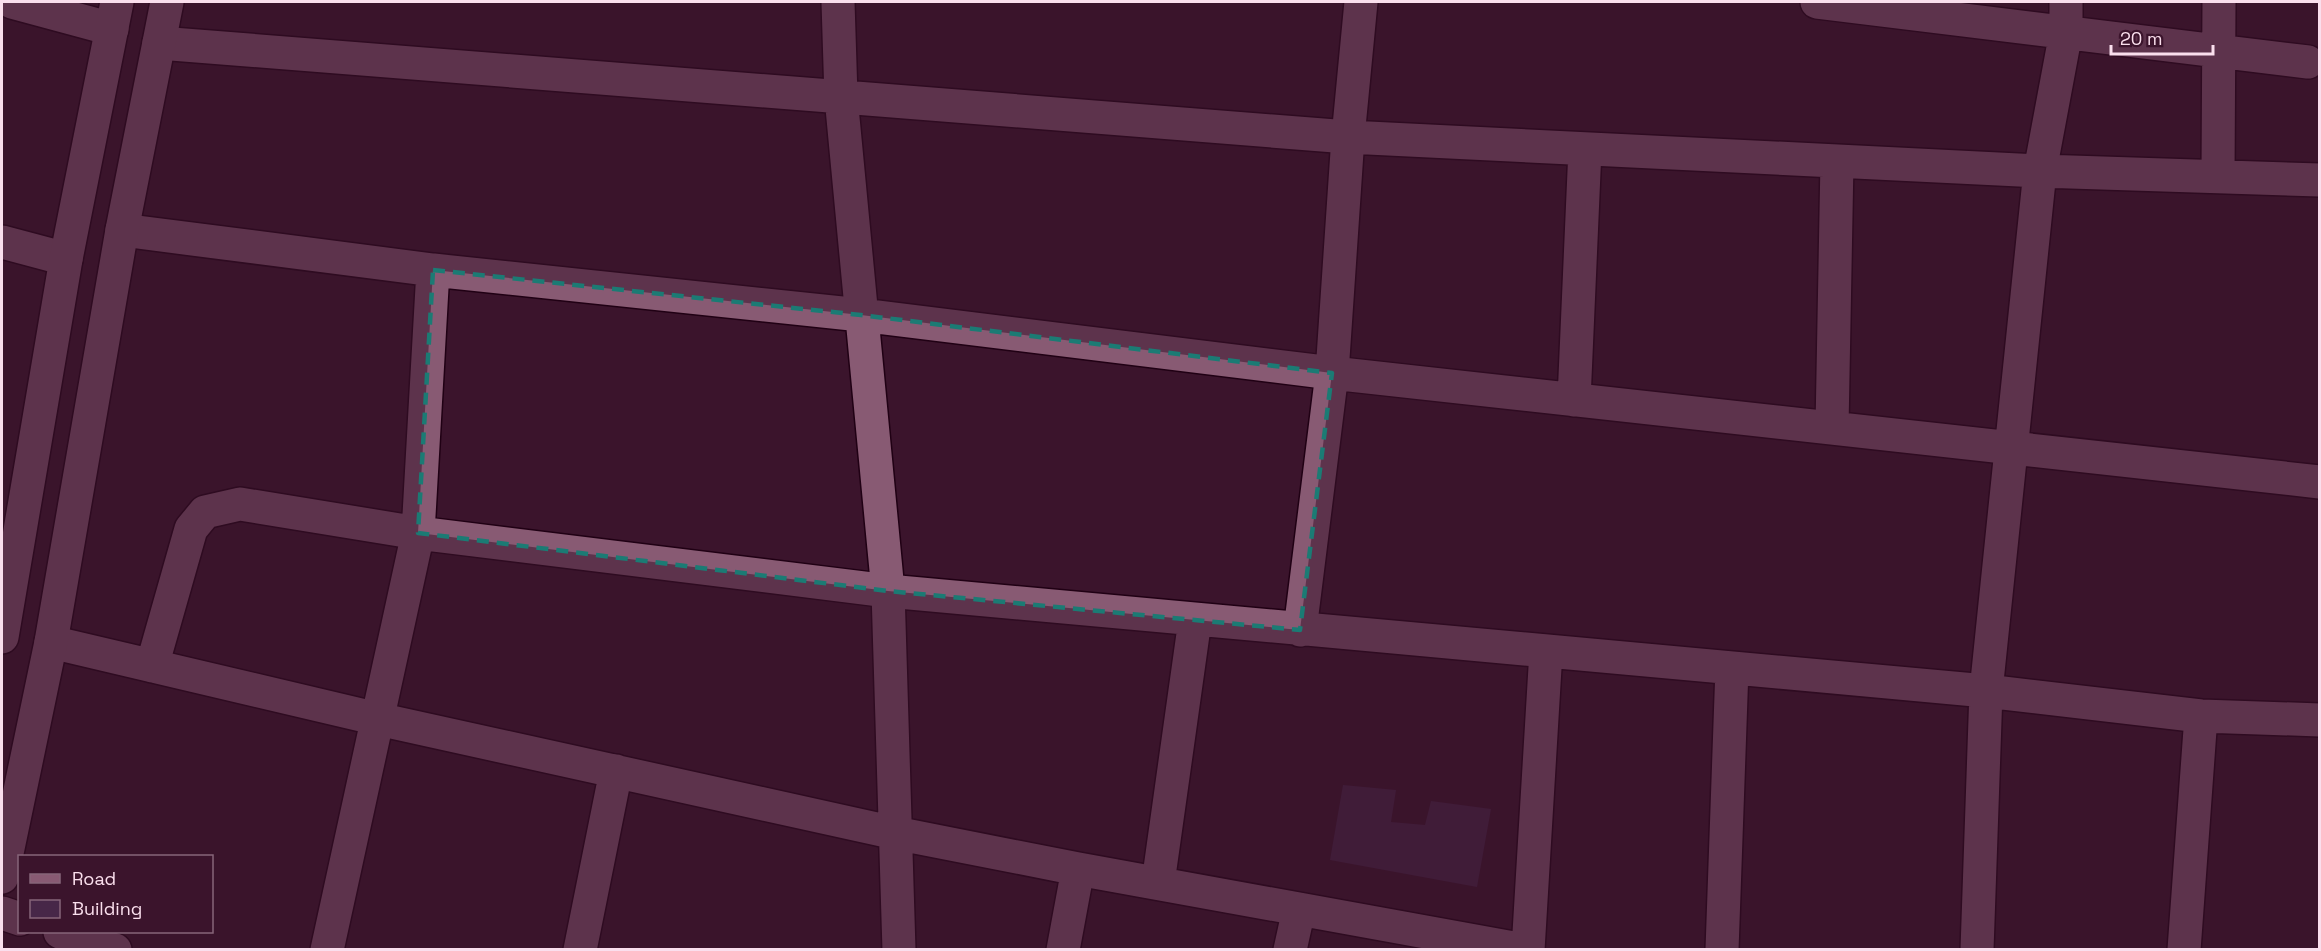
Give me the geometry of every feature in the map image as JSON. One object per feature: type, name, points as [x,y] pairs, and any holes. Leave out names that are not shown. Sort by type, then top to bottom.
[{"type":"street","points":[[2,631],[66,259],[115,15],[12,2]]},
{"type":"street","points":[[2,877],[51,642],[122,230],[167,2]]},
{"type":"street","points":[[838,2],[841,97],[888,591],[899,950]]},
{"type":"street","points":[[1300,630],[1332,373],[1348,137],[1361,2]]},
{"type":"street","points":[[1817,2],[2066,17],[2219,51],[2308,62]]},
{"type":"street","points":[[2218,2],[2218,176]]},
{"type":"street","points":[[1977,950],[1986,691],[2040,171],[2066,17]]},
{"type":"street","points":[[159,43],[1348,137],[2040,171],[2319,180]]},
{"type":"street","points":[[1574,400],[1585,149]]},
{"type":"street","points":[[1832,428],[1837,161]]},
{"type":"street","points":[[122,230],[434,270],[861,315],[1332,373],[2319,482]]},
{"type":"street","points":[[2,242],[66,259]]},
{"type":"street","points":[[327,950],[418,533],[434,270]]},
{"type":"street","points":[[152,666],[191,529],[205,512],[240,504],[418,533],[888,591],[1986,691],[2201,716],[2319,720]]},
{"type":"street","points":[[1158,883],[1195,620]]},
{"type":"street","points":[[51,642],[378,719],[895,833],[1078,869],[1526,950],[1546,651]]},
{"type":"street","points":[[1722,950],[1732,668]]},
{"type":"street","points":[[2184,950],[2201,716]]},
{"type":"street","points":[[580,950],[616,771]]},
{"type":"street","points":[[1063,950],[1078,869]]},
{"type":"street","points":[[1290,950],[1299,909]]},
{"type":"street","points":[[2,913],[18,917]]},
{"type":"street","points":[[63,933],[115,950]]},
{"type":"highlighted area","points":[[433,270],[861,315],[1332,373],[1300,630],[888,591],[418,533]]},
{"type":"building","points":[[1343,785],[1396,790],[1391,822],[1425,825],[1431,801],[1491,809],[1477,887],[1330,860]]}]
